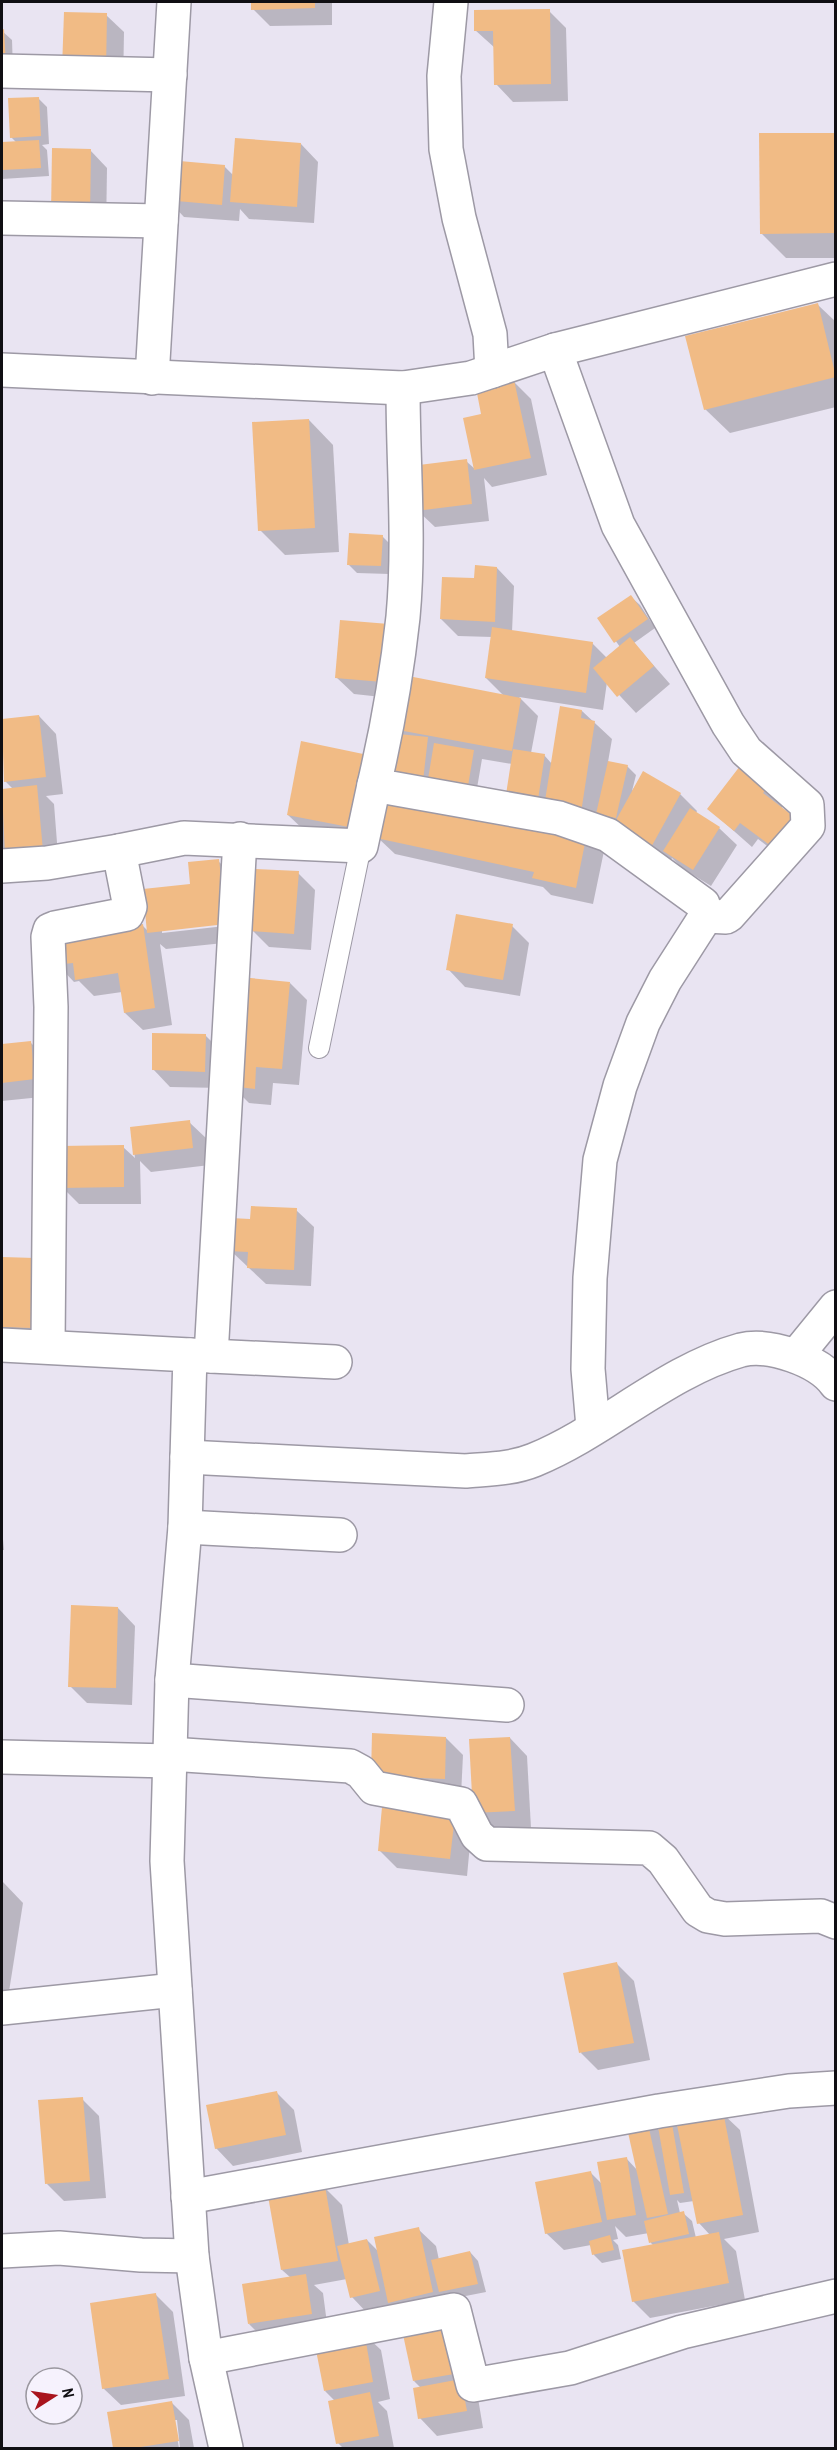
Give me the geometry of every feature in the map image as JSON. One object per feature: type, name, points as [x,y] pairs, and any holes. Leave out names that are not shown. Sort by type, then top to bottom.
[{"type":"street","points":[[152,378],[174,2]]},
{"type":"street","points":[[451,2],[444,76],[446,149],[459,218],[490,334],[492,371]]},
{"type":"street","points":[[2,71],[170,75]]},
{"type":"street","points":[[2,218],[160,221]]},
{"type":"street","points":[[2,370],[403,388],[471,378],[555,350],[836,279]]},
{"type":"street","points":[[555,350],[618,525],[728,724],[746,751],[807,806],[809,812],[808,826],[729,915],[726,917],[706,916]]},
{"type":"street","points":[[2,866],[47,863],[184,837],[361,846],[396,667],[403,616],[406,522],[403,388]]},
{"type":"street","points":[[374,784],[559,818],[608,835],[703,904],[706,916],[665,980],[643,1023],[620,1086],[600,1160],[590,1278],[588,1369],[592,1427]]},
{"type":"street","points":[[226,2448],[206,2358],[192,2256],[167,1861],[172,1680],[185,1527],[187,1457],[200,1356],[240,839]]},
{"type":"street","points":[[48,1346],[51,1007],[48,937],[50,930],[55,928],[125,915],[130,910],[119,851]]},
{"type":"street","points":[[796,1356],[836,1307]]},
{"type":"street","points":[[2,1345],[335,1362]]},
{"type":"street","points":[[187,1457],[466,1471],[511,1467],[533,1460],[691,1371],[742,1350],[771,1350],[796,1356],[830,1376],[836,1384]]},
{"type":"street","points":[[185,1527],[340,1535]]},
{"type":"street","points":[[172,1680],[507,1705]]},
{"type":"street","points":[[2,1757],[170,1757],[350,1766],[361,1772],[374,1788],[461,1804],[477,1835],[487,1844],[649,1848],[663,1860],[698,1910],[708,1917],[725,1919],[821,1916],[836,1922]]},
{"type":"street","points":[[2,2008],[175,1990]]},
{"type":"street","points":[[188,2197],[659,2111],[789,2091],[836,2088]]},
{"type":"street","points":[[2,2251],[59,2248],[141,2255],[192,2256]]},
{"type":"street","points":[[206,2358],[454,2310],[473,2385],[570,2368],[682,2332],[836,2296]]},
{"type":"lane","points":[[319,1048],[361,846]]},
{"type":"building","points":[[251,2],[315,2],[315,8],[251,10]]},
{"type":"building","points":[[550,9],[551,84],[494,85],[493,31],[474,31],[474,10]]},
{"type":"building","points":[[64,12],[107,13],[106,70],[62,69]]},
{"type":"building","points":[[4,29],[6,64],[2,64],[2,30]]},
{"type":"building","points":[[39,97],[41,136],[10,138],[8,98]]},
{"type":"building","points":[[759,133],[836,133],[836,233],[760,234]]},
{"type":"building","points":[[235,138],[301,143],[297,207],[230,202]]},
{"type":"building","points":[[39,140],[41,168],[2,170],[2,142]]},
{"type":"building","points":[[52,148],[91,149],[90,215],[51,214]]},
{"type":"building","points":[[168,160],[225,165],[222,205],[165,200]]},
{"type":"building","points":[[818,303],[836,377],[704,410],[685,336]]},
{"type":"building","points":[[514,380],[531,458],[474,470],[463,418],[481,414],[476,388]]},
{"type":"building","points":[[309,419],[315,528],[258,531],[252,422]]},
{"type":"building","points":[[467,459],[472,504],[416,511],[411,466]]},
{"type":"building","points":[[349,533],[383,535],[381,566],[347,565]]},
{"type":"building","points":[[475,565],[497,567],[495,622],[440,619],[442,577],[474,578]]},
{"type":"building","points":[[631,595],[648,619],[614,643],[597,618]]},
{"type":"building","points":[[340,620],[389,624],[383,682],[335,678]]},
{"type":"building","points":[[492,627],[593,642],[586,693],[485,678]]},
{"type":"building","points":[[630,637],[654,666],[617,697],[593,668]]},
{"type":"building","points":[[403,675],[521,698],[512,751],[393,729]]},
{"type":"building","points":[[560,706],[582,710],[581,718],[595,721],[581,813],[544,807]]},
{"type":"building","points":[[39,715],[46,777],[4,782],[2,719]]},
{"type":"building","points":[[389,733],[428,737],[422,790],[383,785]]},
{"type":"building","points":[[301,741],[368,755],[354,828],[287,815]]},
{"type":"building","points":[[434,743],[474,750],[468,786],[428,779]]},
{"type":"building","points":[[513,749],[545,754],[537,806],[505,801]]},
{"type":"building","points":[[608,761],[628,765],[616,818],[596,814]]},
{"type":"building","points":[[740,766],[768,787],[763,793],[797,819],[775,849],[740,823],[734,831],[707,809]]},
{"type":"building","points":[[643,771],[681,793],[649,851],[615,822]]},
{"type":"building","points":[[37,785],[43,851],[5,854],[2,789]]},
{"type":"building","points":[[384,794],[587,833],[576,888],[532,878],[534,872],[376,838]]},
{"type":"building","points":[[690,808],[720,827],[693,870],[663,851]]},
{"type":"building","points":[[219,859],[226,924],[147,933],[143,889],[190,884],[188,862]]},
{"type":"building","points":[[255,869],[299,871],[294,934],[250,931]]},
{"type":"building","points":[[456,914],[513,924],[503,980],[446,970]]},
{"type":"building","points":[[143,924],[155,1008],[124,1013],[118,973],[75,980],[73,963],[55,965],[53,946],[70,943],[69,935]]},
{"type":"building","points":[[240,977],[290,982],[282,1069],[256,1067],[255,1089],[230,1086]]},
{"type":"building","points":[[152,1033],[206,1034],[205,1072],[152,1070]]},
{"type":"building","points":[[31,1041],[35,1079],[2,1083],[2,1044]]},
{"type":"building","points":[[190,1120],[193,1148],[133,1155],[130,1127]]},
{"type":"building","points":[[124,1145],[124,1187],[61,1188],[60,1146]]},
{"type":"building","points":[[251,1206],[297,1208],[294,1270],[247,1268],[248,1252],[229,1251],[231,1218],[250,1219]]},
{"type":"building","points":[[2,1257],[35,1258],[32,1328],[2,1327]]},
{"type":"building","points":[[71,1605],[118,1607],[116,1688],[68,1687]]},
{"type":"building","points":[[372,1733],[446,1737],[445,1779],[371,1776]]},
{"type":"building","points":[[510,1737],[515,1811],[473,1813],[469,1739]]},
{"type":"building","points":[[382,1807],[455,1815],[450,1859],[378,1851]]},
{"type":"building","points":[[617,1962],[634,2043],[579,2053],[563,1973]]},
{"type":"building","points":[[277,2091],[286,2135],[215,2149],[206,2105]]},
{"type":"building","points":[[83,2097],[90,2181],[45,2184],[38,2100]]},
{"type":"building","points":[[723,2111],[743,2215],[697,2224],[676,2120]]},
{"type":"building","points":[[646,2115],[668,2214],[647,2218],[625,2119]]},
{"type":"building","points":[[671,2118],[684,2193],[670,2195],[657,2121]]},
{"type":"building","points":[[627,2157],[636,2215],[607,2220],[597,2162]]},
{"type":"building","points":[[591,2171],[602,2222],[545,2234],[535,2182]]},
{"type":"building","points":[[325,2186],[338,2261],[281,2270],[268,2196]]},
{"type":"building","points":[[684,2211],[689,2234],[649,2243],[644,2221]]},
{"type":"building","points":[[419,2227],[433,2292],[388,2303],[374,2237]]},
{"type":"building","points":[[719,2232],[729,2283],[632,2302],[622,2250]]},
{"type":"building","points":[[610,2235],[614,2250],[592,2255],[589,2241]]},
{"type":"building","points":[[367,2239],[380,2291],[350,2298],[337,2246]]},
{"type":"building","points":[[470,2251],[478,2284],[439,2292],[431,2260]]},
{"type":"building","points":[[306,2274],[312,2314],[248,2324],[242,2284]]},
{"type":"building","points":[[156,2293],[169,2379],[102,2389],[90,2303]]},
{"type":"building","points":[[450,2321],[460,2373],[413,2381],[402,2330]]},
{"type":"building","points":[[364,2331],[373,2382],[324,2391],[314,2340]]},
{"type":"building","points":[[461,2379],[467,2411],[418,2419],[413,2388]]},
{"type":"building","points":[[370,2392],[379,2436],[336,2444],[328,2401]]},
{"type":"building","points":[[172,2401],[179,2441],[134,2448],[113,2448],[107,2412]]}]
